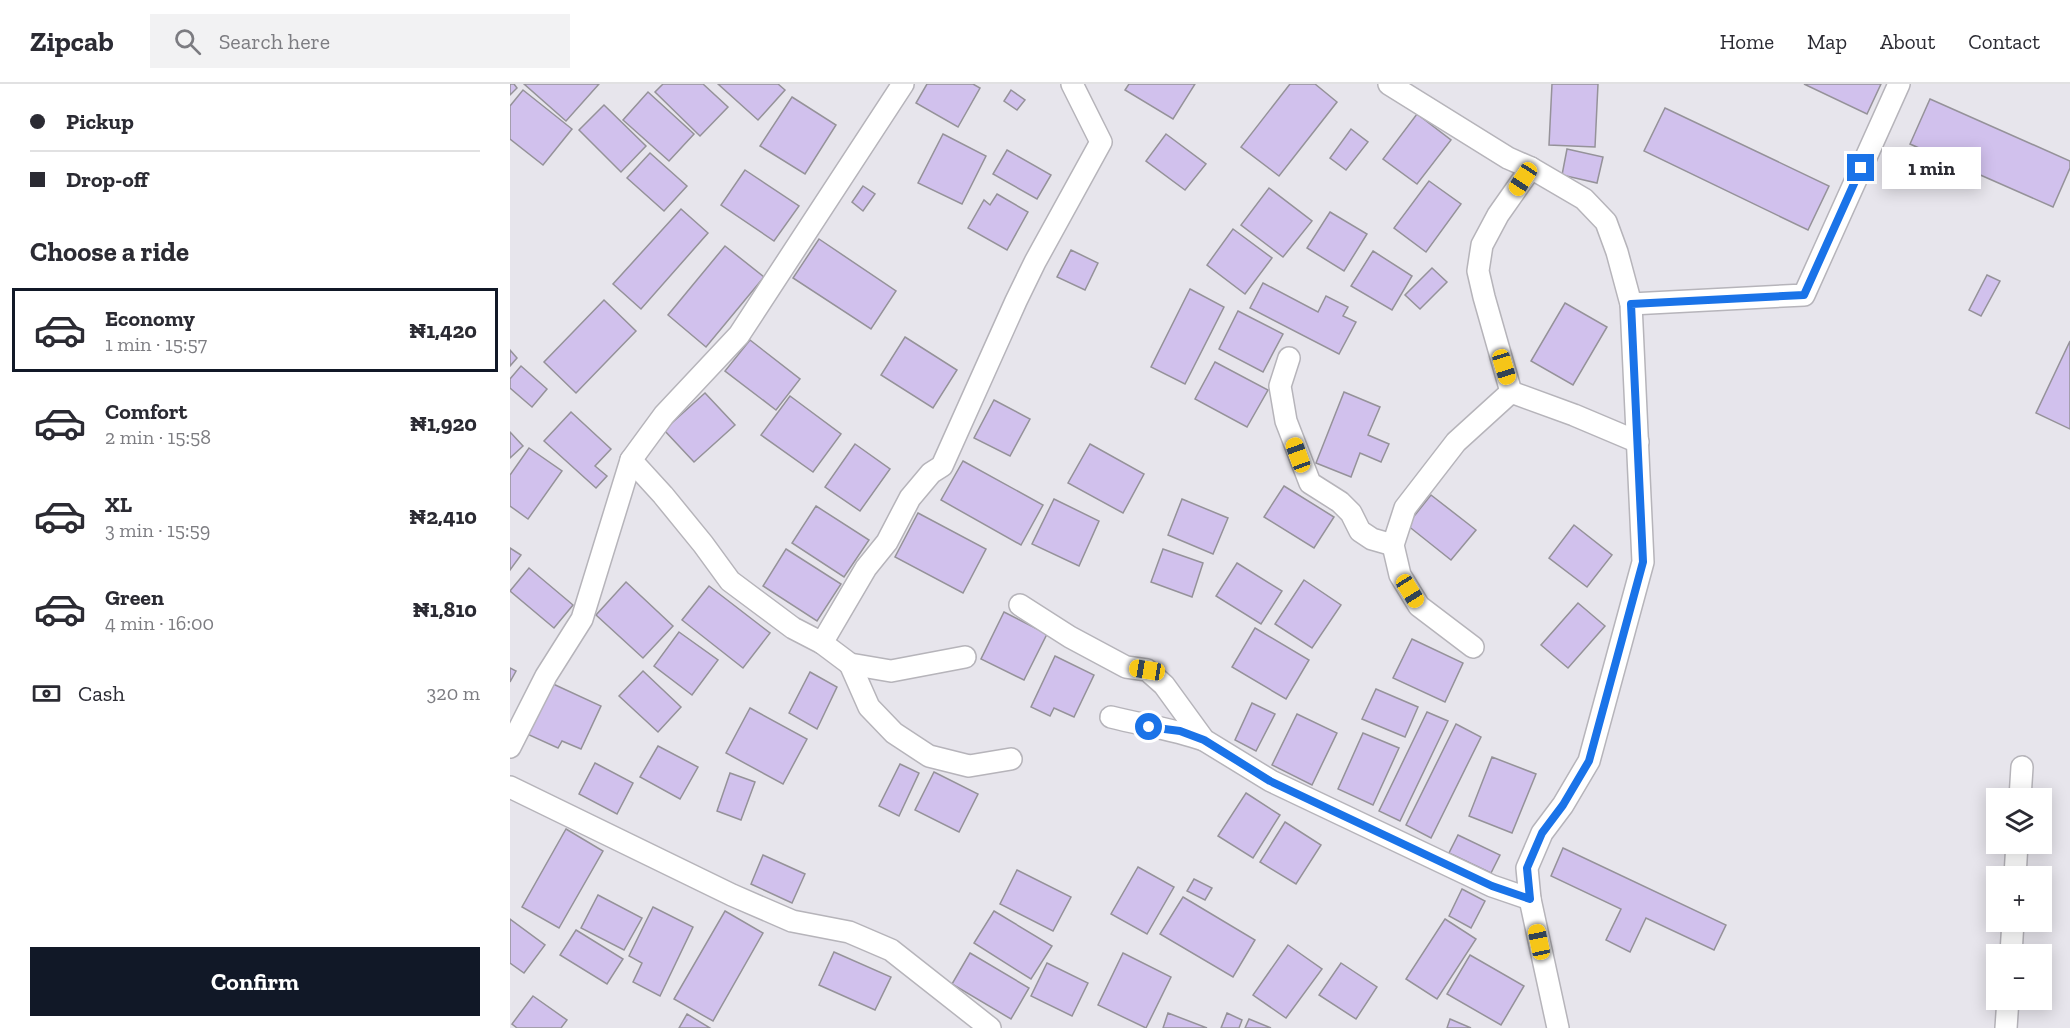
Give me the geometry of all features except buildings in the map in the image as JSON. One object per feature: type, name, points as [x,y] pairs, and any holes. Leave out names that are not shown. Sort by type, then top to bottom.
[{"type":"street","points":[[510,747],[546,676],[582,619],[631,460],[664,415],[739,335],[903,84]]},
{"type":"street","points":[[822,643],[866,568],[887,542],[910,498],[931,473],[942,466],[1035,262],[1101,142],[1072,84]]},
{"type":"street","points":[[1389,84],[1508,158],[1531,168],[1584,199],[1606,222],[1631,304],[1643,562],[1589,761],[1563,805],[1542,833],[1527,868],[1530,899],[1558,1028]]},
{"type":"street","points":[[1631,304],[1804,295],[1899,84]]},
{"type":"street","points":[[1512,392],[1478,271],[1482,245],[1498,215],[1531,168]]},
{"type":"street","points":[[1289,358],[1280,386],[1286,421],[1310,483],[1340,502],[1351,513],[1360,531],[1372,539],[1394,545]]},
{"type":"street","points":[[1512,392],[1638,442]]},
{"type":"street","points":[[1473,647],[1419,606],[1400,575],[1394,545],[1405,508],[1456,442],[1512,392]]},
{"type":"street","points":[[631,460],[690,528],[730,581],[793,628],[822,643],[850,664],[891,671],[964,657]]},
{"type":"street","points":[[1020,605],[1070,637],[1126,667],[1147,670],[1164,685],[1204,740]]},
{"type":"street","points":[[850,664],[869,707],[894,733],[929,756],[969,766],[1011,759]]},
{"type":"street","points":[[1111,717],[1149,727],[1180,731],[1204,740],[1270,781],[1482,881],[1530,899]]},
{"type":"street","points":[[2021,788],[2022,767]]},
{"type":"street","points":[[510,787],[732,896],[792,921],[849,932],[891,950],[990,1028]]},
{"type":"street","points":[[2006,1028],[2007,1010]]},
{"type":"route","points":[[1149,727],[1180,731],[1204,740],[1270,781],[1492,886],[1530,899],[1527,868],[1542,833],[1563,805],[1589,761],[1643,562],[1631,304],[1804,295],[1861,168]]}]
